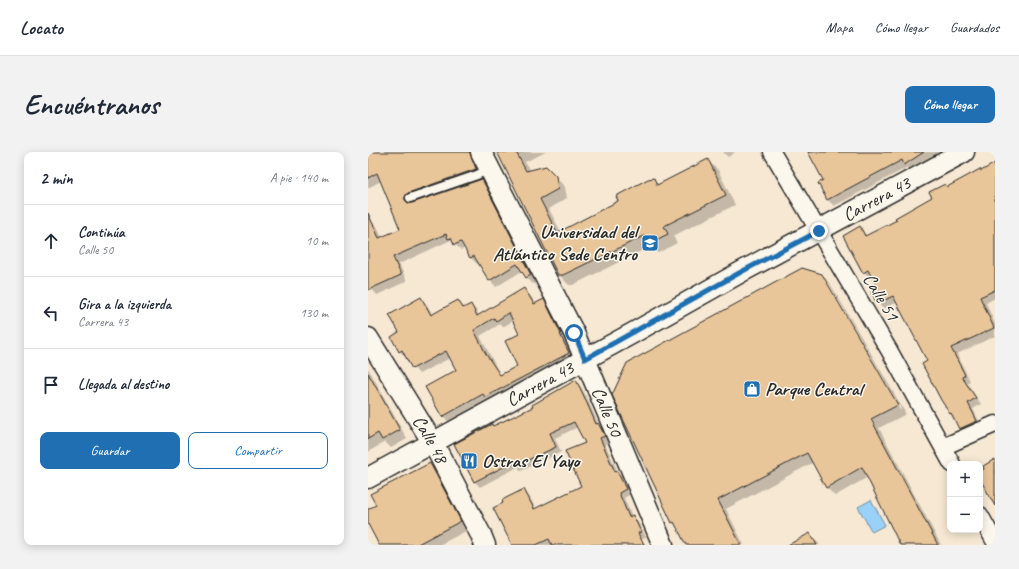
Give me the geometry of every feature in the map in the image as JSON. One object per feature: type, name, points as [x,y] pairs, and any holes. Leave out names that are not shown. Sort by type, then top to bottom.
[{"type":"street","name":"Calle 51","points":[[772,152],[889,350],[950,461]]},
{"type":"street","name":"Carrera 43","points":[[368,478],[741,272],[964,152]]},
{"type":"street","name":"Calle 50","points":[[486,160],[574,333],[663,545]]},
{"type":"street","name":"Calle 48","points":[[368,338],[433,443],[481,535],[484,545]]},
{"type":"street","points":[[943,447],[995,424]]},
{"type":"street","points":[[983,520],[995,542]]},
{"type":"lane","points":[[410,198],[477,174],[486,160]]},
{"type":"water","points":[[871,500],[885,525],[872,532],[858,507]]},
{"type":"building","points":[[368,152],[470,152],[476,169],[408,193],[405,200],[412,203],[482,179],[531,275],[526,278],[517,264],[489,281],[474,256],[470,258],[461,242],[454,245],[451,238],[448,239],[446,234],[393,257],[401,275],[368,290],[368,213],[379,238],[400,229],[377,173],[368,178]]},
{"type":"building","points":[[497,152],[516,152],[526,171],[546,166],[556,176],[558,189],[540,199],[557,233],[618,201],[616,196],[648,179],[654,178],[657,185],[708,159],[726,195],[664,226],[668,234],[648,244],[644,236],[563,275],[558,275]]},
{"type":"building","points":[[808,152],[924,152],[904,165],[902,160],[827,200],[818,183],[823,180]]},
{"type":"building","points":[[995,163],[995,290],[980,297],[994,328],[951,348],[965,375],[962,377],[976,398],[968,403],[977,421],[959,429],[951,413],[950,414],[941,400],[922,364],[927,361],[893,296],[877,304],[871,292],[878,289],[868,270],[863,273],[843,236],[860,226],[865,236],[897,220],[895,218],[932,197],[929,192],[945,184],[947,187],[980,169],[981,171]]},
{"type":"building","name":"Parque Central","points":[[802,268],[822,274],[898,405],[871,419],[938,545],[900,545],[862,467],[826,488],[807,453],[718,500],[741,545],[686,545],[674,522],[672,523],[612,395],[627,363]]},
{"type":"building","points":[[524,288],[534,304],[544,299],[569,353],[485,397],[483,394],[442,417],[425,387],[456,370],[446,351],[412,369],[402,350],[399,352],[391,337],[399,332],[389,315],[421,297],[431,315],[458,300],[463,308],[471,304],[477,316]],"holes":[[[509,313],[519,334],[505,341],[517,366],[500,375],[486,354],[474,330],[494,318],[496,321]]]},
{"type":"building","points":[[368,373],[400,430],[382,440],[378,433],[368,439]]},
{"type":"building","points":[[576,380],[596,424],[598,423],[605,436],[600,438],[615,472],[617,471],[626,489],[619,493],[629,517],[633,515],[641,532],[638,533],[644,545],[552,545],[549,539],[536,545],[512,545],[493,508],[503,503],[502,500],[524,489],[534,509],[581,486],[565,451],[585,443],[574,422],[550,433],[556,447],[515,466],[513,462],[474,482],[454,444],[492,424],[493,426],[533,407],[532,405]]},
{"type":"building","points":[[995,459],[995,506],[983,484],[983,466]]},
{"type":"building","points":[[430,463],[461,521],[416,545],[379,545],[368,524],[368,509],[376,505],[370,494]]},
{"type":"building","points":[[810,533],[817,545],[788,545]]},
{"type":"place","name":"Universidad del Atlántico Sede Centro","points":[[650,243]]},
{"type":"place","name":"Parque Central","points":[[752,389]]},
{"type":"place","name":"Ostras El Yayo","points":[[469,461]]},
{"type":"route","points":[[574,333],[585,359],[741,272],[819,231]]}]
